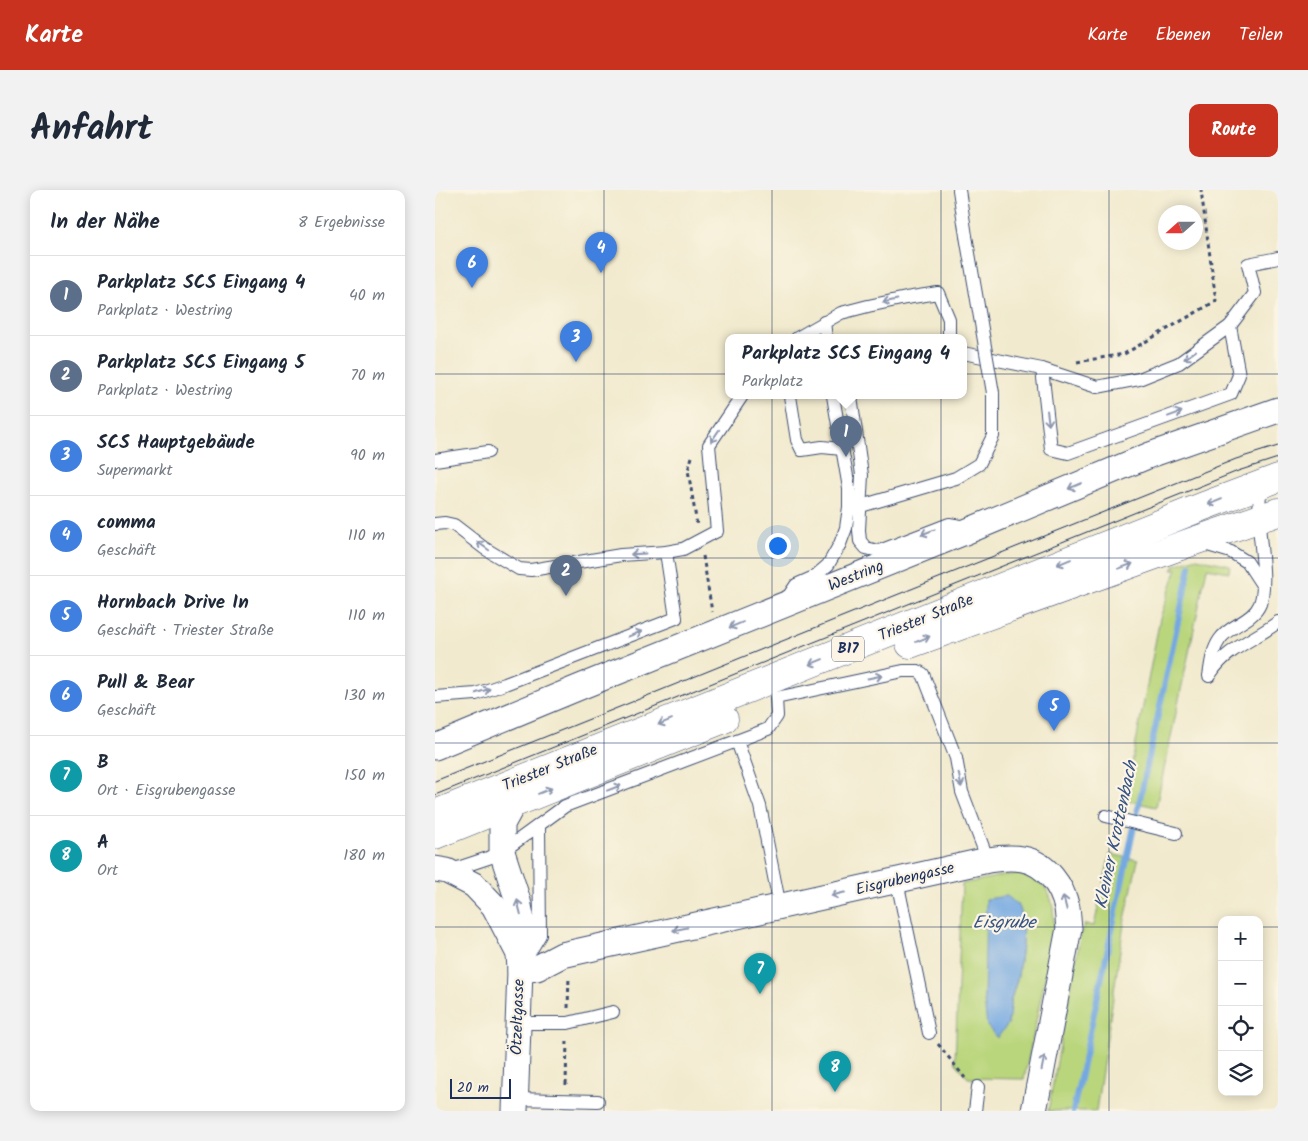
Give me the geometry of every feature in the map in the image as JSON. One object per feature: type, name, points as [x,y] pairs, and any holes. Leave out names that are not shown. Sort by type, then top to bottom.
[{"type":"main road","name":"Triester Straße","points":[[435,814],[1269,481]]},
{"type":"main road","name":"Triester Straße","points":[[435,835],[932,636],[1272,512]]},
{"type":"street","name":"Westring","points":[[435,747],[1150,455],[1278,410]]},
{"type":"street","name":"Ötzeltgasse","points":[[513,804],[502,824],[502,852],[518,902],[525,935],[519,962],[515,1105]]},
{"type":"street","name":"Eisgrubengasse","points":[[519,962],[537,968],[562,955],[988,860],[1004,858],[1023,859],[1041,866],[1055,879],[1063,894],[1067,908],[1069,928],[1034,1111]]},
{"type":"street","name":"Ötzeltgasse","points":[[441,871],[474,885],[494,906],[519,962]]},
{"type":"lane","points":[[855,507],[956,478],[979,464],[993,436],[993,393],[959,190]]},
{"type":"lane","points":[[967,354],[1042,370],[1097,387],[1139,379],[1179,363],[1230,326],[1255,293],[1248,264],[1278,258]]},
{"type":"lane","points":[[804,334],[841,313],[939,293],[949,319],[949,334]]},
{"type":"lane","points":[[824,322],[826,334]]},
{"type":"lane","points":[[1042,370],[1051,449],[1068,453],[1231,394],[1239,375],[1230,326]]},
{"type":"lane","points":[[435,524],[445,523],[454,526],[484,548],[519,568],[531,570],[621,555],[683,549],[717,531],[709,445],[740,399]]},
{"type":"lane","points":[[790,399],[797,440],[802,450],[822,447],[842,449]]},
{"type":"lane","points":[[834,399],[860,541],[867,548],[879,551],[949,524],[975,528]]},
{"type":"lane","points":[[781,607],[796,585],[814,577],[829,564],[855,507],[862,475],[851,399]]},
{"type":"lane","points":[[435,460],[488,452]]},
{"type":"lane","points":[[1269,481],[1272,512],[1263,588],[1259,605],[1255,612],[1230,628],[1220,638],[1215,648],[1209,676],[1216,665],[1230,653],[1278,622]]},
{"type":"lane","points":[[1269,481],[1272,512]]},
{"type":"lane","points":[[1194,541],[1231,552],[1247,562],[1263,588]]},
{"type":"lane","points":[[435,697],[476,694],[676,618],[666,552]]},
{"type":"lane","points":[[441,871],[491,857],[502,852],[565,806],[768,729],[777,716],[776,698],[903,671],[918,671],[923,674],[956,758],[962,792],[988,860]]},
{"type":"lane","points":[[737,741],[760,806],[780,907]]},
{"type":"lane","points":[[1112,818],[1176,833]]},
{"type":"lane","points":[[519,962],[540,935],[539,825]]},
{"type":"lane","points":[[897,881],[929,1033]]},
{"type":"lane","points":[[518,1023],[568,1022],[613,1012]]},
{"type":"lane","points":[[975,1111],[978,1087]]},
{"type":"lane","points":[[515,1105],[598,1101]]},
{"type":"path","points":[[1069,361],[1077,362],[1124,354],[1216,301],[1201,190]]},
{"type":"path","points":[[694,453],[688,470],[712,612]]},
{"type":"path","points":[[929,1033],[965,1079],[978,1087]]},
{"type":"green space","points":[[1197,558],[1230,565],[1229,572],[1207,568],[1156,807],[1125,800],[1160,618],[1177,568],[1172,570],[1175,565]]},
{"type":"green space","points":[[1110,854],[1138,860],[1124,924],[1096,1111],[1048,1111],[1081,932],[1085,924],[1094,926]]},
{"type":"green space","points":[[1016,874],[1029,877],[1045,888],[1052,903],[1054,935],[1024,1079],[968,1078],[955,1062],[962,884]],"holes":[[[1019,906],[1023,918],[1018,976],[1011,1000],[1008,1024],[984,1000],[985,970]]]},
{"type":"water","name":"Eisgrube","points":[[1007,896],[1019,906],[1023,918],[1022,945],[1008,1024],[997,1038],[987,1026],[984,1000],[986,899]]},
{"type":"waterway","name":"Kleiner Krottenbach","points":[[1073,1111],[1190,566]]},
{"type":"tram line","points":[[435,781],[1236,459],[1278,446]]},
{"type":"tram line","points":[[435,795],[1238,471],[1278,458]]},
{"type":"place","name":"comma","points":[[601,273]]},
{"type":"place","name":"Pull & Bear","points":[[472,288]]},
{"type":"place","name":"SCS Hauptgebäude","points":[[576,362]]},
{"type":"place","name":"Parkplatz SCS Eingang 4","points":[[846,457]]},
{"type":"place","name":"Parkplatz SCS Eingang 5","points":[[566,596]]},
{"type":"place","name":"Hornbach Drive In","points":[[1054,731]]},
{"type":"place","name":"B","points":[[760,994]]},
{"type":"place","name":"A","points":[[835,1092]]}]
